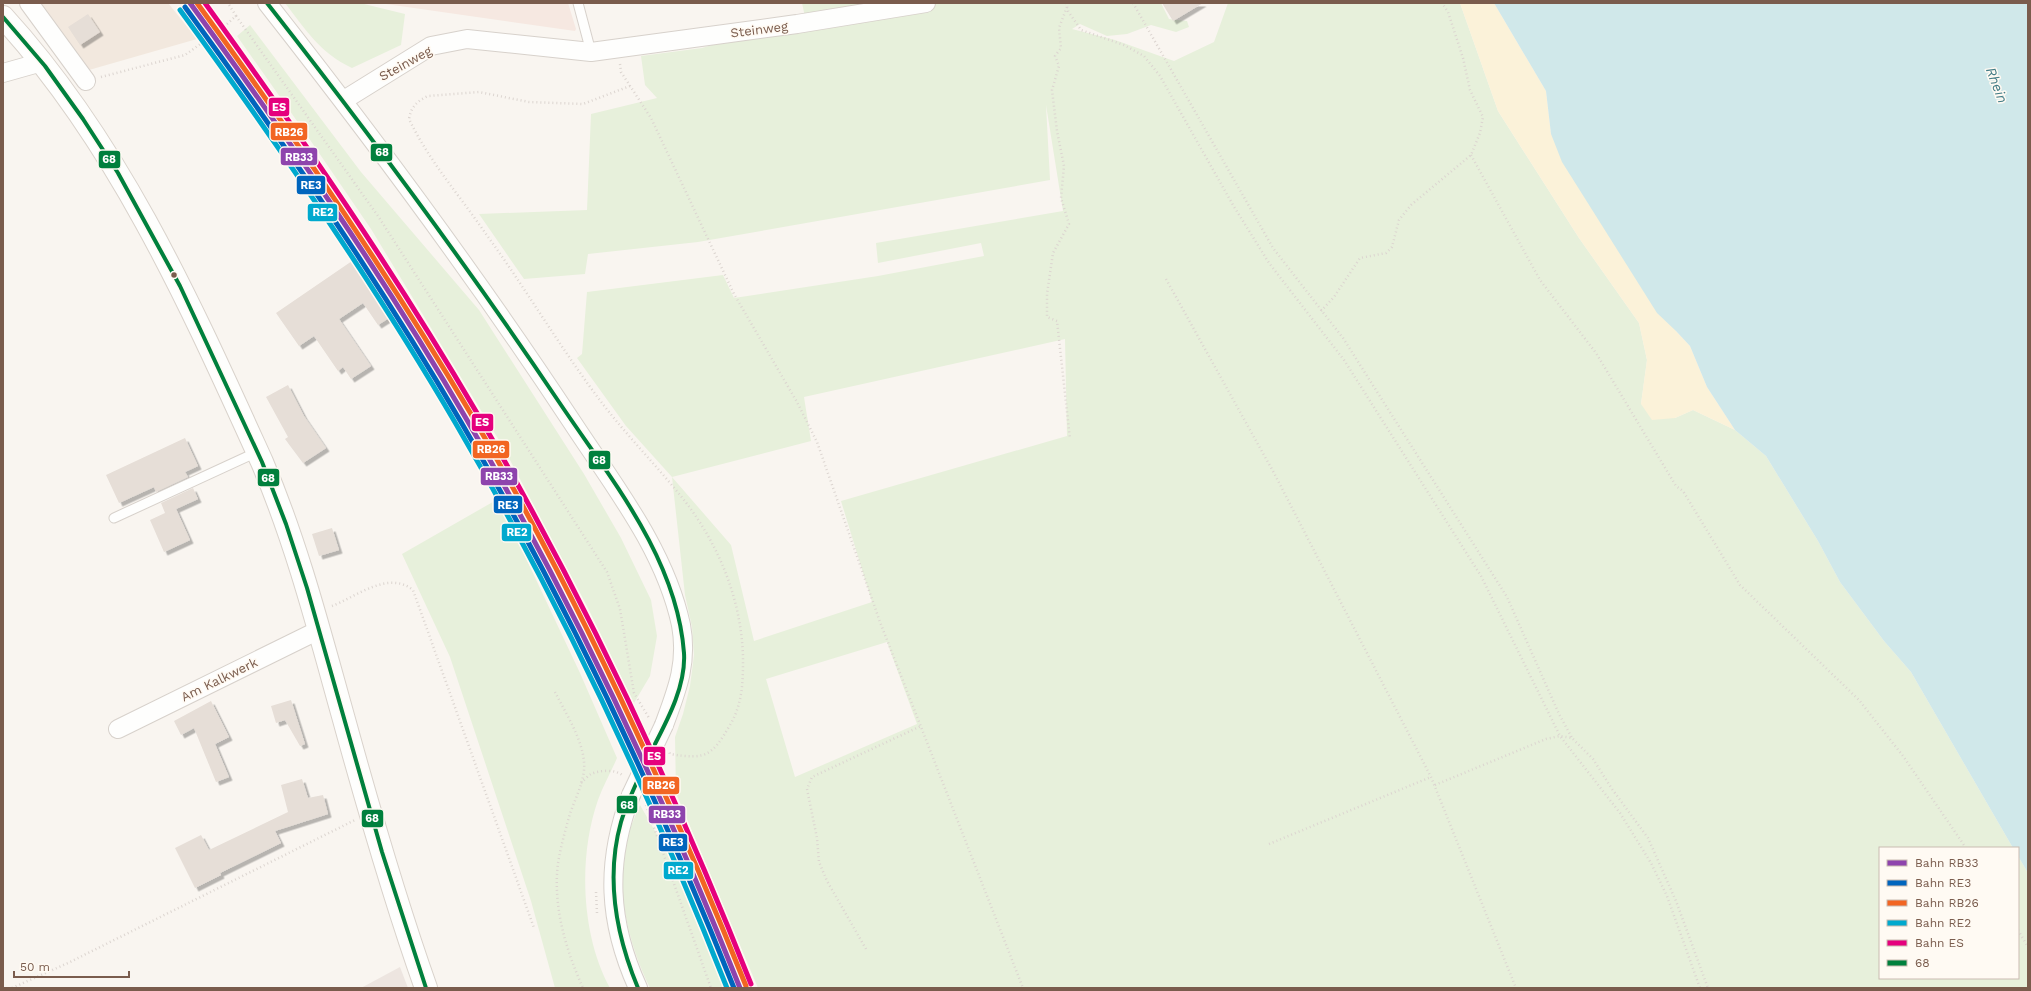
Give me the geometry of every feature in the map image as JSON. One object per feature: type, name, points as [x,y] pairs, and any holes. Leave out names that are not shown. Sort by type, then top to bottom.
[{"type":"main road","points":[[3,17],[42,62],[81,114],[130,194],[180,288],[257,452],[288,530],[317,621],[389,878],[426,988]]},
{"type":"street","points":[[29,3],[86,81]]},
{"type":"street","points":[[267,3],[344,100],[514,335],[638,522],[669,583],[681,626],[684,657],[679,685],[657,722],[621,823],[615,850],[613,882],[617,929],[638,988]]},
{"type":"street","name":"Steinweg","points":[[344,100],[431,46],[467,39],[591,52],[797,24],[926,3]]},
{"type":"street","points":[[3,73],[42,62]]},
{"type":"street","name":"Am Kalkwerk","points":[[118,729],[317,621]]},
{"type":"lane","points":[[578,3],[591,52]]},
{"type":"lane","points":[[114,518],[257,452]]},
{"type":"path","points":[[228,3],[378,216],[607,572],[620,609],[628,666],[634,692],[657,722]]},
{"type":"path","points":[[1066,3],[1080,30],[1124,45],[1144,56],[1160,76],[1233,205],[1269,263],[1344,360],[1481,576],[1560,736],[1620,813],[1651,863],[1667,896],[1700,988]]},
{"type":"path","points":[[1133,3],[1273,248],[1343,338],[1507,597],[1554,703],[1572,738],[1593,760],[1648,838],[1676,901],[1708,988]]},
{"type":"path","points":[[1321,311],[1334,297],[1360,258],[1386,253],[1392,247],[1399,220],[1411,205],[1471,155],[1480,133],[1483,117],[1470,90],[1463,58],[1448,12],[1442,3]]},
{"type":"path","points":[[1067,7],[1059,28],[1061,48],[1055,56],[1059,66],[1052,90],[1056,131],[1064,166],[1061,198],[1069,224],[1053,253],[1047,294],[1047,317],[1057,322],[1070,439]]},
{"type":"path","points":[[227,24],[236,16]]},
{"type":"path","points":[[86,81],[185,55],[206,40]]},
{"type":"path","points":[[617,48],[621,72],[651,118],[734,294],[798,402],[816,442],[880,622],[1023,988]]},
{"type":"path","points":[[630,86],[583,104],[529,102],[479,92],[428,96],[420,99],[413,106],[409,119],[422,145],[487,234],[603,404],[685,501],[714,546],[734,592],[742,638],[744,687],[736,714],[718,746],[705,755],[686,757],[670,754],[666,747]]},
{"type":"path","points":[[1471,155],[1540,280],[1596,353],[1676,486],[1683,491],[1740,585],[1859,700],[1903,756],[1965,847]]},
{"type":"path","points":[[1166,279],[1285,494],[1431,776],[1516,988]]},
{"type":"path","points":[[317,621],[390,582],[405,583],[413,590],[534,928]]},
{"type":"path","points":[[555,692],[580,743],[584,763],[580,783],[562,844],[557,874],[560,914],[564,939],[583,988]]},
{"type":"path","points":[[866,950],[819,862],[817,838],[807,789],[812,777],[921,726]]},
{"type":"path","points":[[1435,785],[1546,739],[1560,736],[1572,738]]},
{"type":"path","points":[[580,783],[592,774],[614,771],[621,773],[633,791],[646,805],[700,962],[711,988]]},
{"type":"path","points":[[1269,844],[1431,776]]},
{"type":"path","points":[[12,988],[68,963],[355,819]]},
{"type":"path","points":[[2019,932],[2028,947]]},
{"type":"shaded area","points":[[34,3],[168,3],[197,39],[89,70]]},
{"type":"shaded area","points":[[379,3],[568,3],[576,29],[575,31]]},
{"type":"shaded area","points":[[400,967],[408,988],[361,988]]},
{"type":"green space","points":[[285,3],[360,3],[405,14],[401,45],[352,68],[322,48]]},
{"type":"green space","points":[[802,3],[1161,3],[1169,19],[1187,21],[1189,27],[1176,32],[1151,25],[1127,34],[1107,36],[1080,24],[1072,29],[1115,40],[1174,61],[1214,42],[1228,3],[1460,3],[1498,111],[1579,238],[1639,323],[1647,360],[1641,404],[1675,418],[1693,410],[1735,430],[1766,456],[1818,541],[1840,582],[1884,641],[1911,672],[2012,847],[1879,847],[1879,979],[2019,979],[2019,858],[2028,873],[2028,988],[758,988],[676,793],[675,737],[690,686],[694,655],[692,627],[685,595],[672,477],[626,426],[577,358],[582,354],[587,292],[723,275],[734,298],[878,276],[984,256],[981,243],[878,263],[876,243],[1063,211],[1046,105],[1050,180],[698,242],[588,254],[585,274],[524,279],[479,214],[587,210],[591,114],[657,98],[645,85],[641,56],[702,48],[805,17]],"holes":[[[1065,339],[1067,436],[841,501],[872,602],[754,641],[731,545],[672,477],[811,441],[804,397]],[[887,642],[917,724],[795,777],[766,679]]]},
{"type":"green space","points":[[250,25],[361,172],[479,310],[584,474],[621,538],[651,600],[657,636],[650,676],[634,703],[587,606],[502,445],[371,229],[237,36]]},
{"type":"green space","points":[[498,499],[580,673],[617,758],[598,800],[587,846],[585,871],[588,920],[593,944],[600,967],[610,988],[555,988],[531,901],[450,657],[402,554]]},
{"type":"green space","points":[[640,805],[686,885],[725,988],[650,988],[642,971],[630,936],[623,898],[622,879],[626,842],[630,828]]},
{"type":"sand","points":[[1460,3],[1494,3],[1546,91],[1551,134],[1676,331],[1690,346],[1707,387],[1735,430],[1693,410],[1675,418],[1652,420],[1641,404],[1647,360],[1639,323],[1579,238],[1498,111]]},
{"type":"water","name":"Rhein","points":[[1494,3],[2028,3],[2028,873],[2019,858],[2019,847],[2012,847],[1911,672],[1884,641],[1840,582],[1818,541],[1766,456],[1735,430],[1707,387],[1690,346],[1657,313],[1562,162],[1551,134],[1546,91]]},
{"type":"building","points":[[1162,3],[1203,3],[1173,21]]},
{"type":"building","points":[[88,14],[100,32],[80,45],[68,27]]},
{"type":"building","points":[[352,261],[389,318],[378,325],[363,303],[339,319],[371,366],[351,379],[343,367],[338,371],[314,336],[299,346],[276,313]]},
{"type":"building","points":[[288,385],[304,416],[326,448],[303,463],[285,439],[288,437],[266,397]]},
{"type":"building","points":[[185,438],[198,466],[185,472],[188,477],[156,492],[154,487],[119,503],[106,475]]},
{"type":"building","points":[[193,488],[198,499],[176,509],[190,540],[164,552],[150,520],[165,513],[161,503]]},
{"type":"building","points":[[332,528],[339,550],[319,556],[312,534]]},
{"type":"building","points":[[291,700],[305,744],[300,746],[285,720],[276,723],[271,706]]},
{"type":"building","points":[[211,701],[229,737],[215,744],[229,777],[216,782],[194,728],[181,735],[174,721]]},
{"type":"building","points":[[302,779],[308,798],[323,795],[328,814],[275,831],[281,843],[220,873],[221,875],[195,888],[175,848],[201,835],[209,850],[288,812],[281,785]]},
{"type":"rail line","name":"RB33","points":[[190,3],[299,156],[368,260],[435,366],[506,489],[543,558],[614,699],[679,842],[740,988]]},
{"type":"rail line","name":"RB26","points":[[197,3],[269,103],[373,257],[439,361],[510,483],[584,623],[619,695],[685,839],[746,986]]},
{"type":"rail line","name":"ES","points":[[205,3],[276,103],[380,256],[477,413],[516,482],[554,552],[625,693],[690,837],[751,984]]},
{"type":"rail line","name":"RE3","points":[[185,7],[258,108],[363,263],[429,368],[500,490],[537,559],[608,700],[673,843],[734,988]]},
{"type":"rail line","name":"RE2","points":[[180,10],[253,111],[358,265],[424,370],[495,492],[568,630],[602,701],[667,843],[727,988]]},
{"type":"transit line","name":"68","points":[[267,3],[343,101],[489,300],[619,490],[638,520],[655,552],[669,584],[679,618],[684,653],[682,676],[676,700],[671,712],[636,783],[624,812],[616,843],[614,865],[615,906],[619,927],[630,968],[638,988]]},
{"type":"transit line","name":"68","points":[[3,17],[45,66],[83,119],[118,173],[180,286],[262,462],[286,524],[307,588],[382,852],[426,988]]}]
